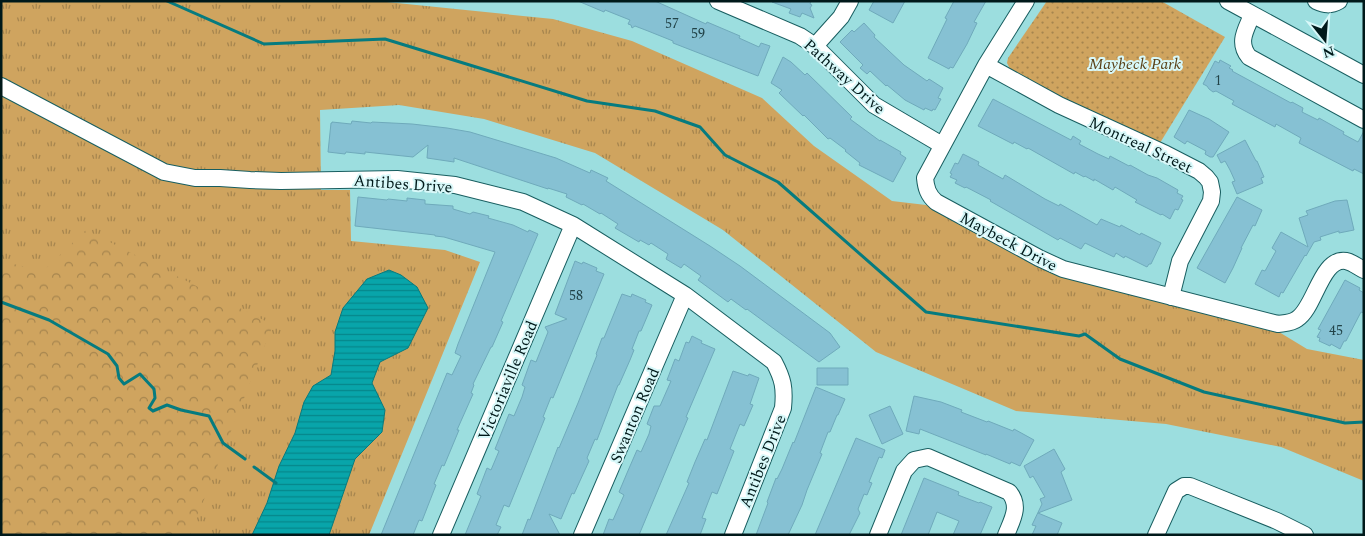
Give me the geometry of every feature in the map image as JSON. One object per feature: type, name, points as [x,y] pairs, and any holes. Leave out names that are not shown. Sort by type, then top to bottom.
[{"type":"street","name":"Pathway Drive","points":[[718,1],[800,36],[815,46],[874,105],[942,145]]},
{"type":"street","points":[[815,46],[840,17],[850,1]]},
{"type":"street","name":"Maybeck Drive","points":[[1026,1],[986,65],[925,178],[927,191],[936,202],[1063,269],[1278,324],[1296,320],[1303,314],[1327,270],[1334,263],[1343,260],[1348,261],[1364,270]]},
{"type":"street","points":[[1228,1],[1364,75]]},
{"type":"street","points":[[1316,1],[1326,5],[1339,1]]},
{"type":"street","points":[[1252,15],[1242,39],[1243,48],[1249,57],[1364,120]]},
{"type":"street","name":"Montreal Street","points":[[986,65],[1060,105],[1199,171],[1210,182],[1211,200],[1180,260],[1171,297]]},
{"type":"street","name":"Antibes Drive","points":[[1,86],[164,172],[195,178],[281,181],[397,179],[455,185],[523,202],[573,225],[685,295],[774,362],[781,376],[784,392],[783,408],[733,535]]},
{"type":"street","name":"Victoriaville Road","points":[[442,535],[573,225]]},
{"type":"street","name":"Swanton Road","points":[[582,535],[685,295]]},
{"type":"street","points":[[878,535],[904,471],[914,460],[928,457],[1009,492],[1013,497],[1016,508],[1006,535]]},
{"type":"street","points":[[1156,535],[1176,491],[1184,486],[1190,486],[1288,531],[1305,535]]},
{"type":"green space","points":[[1,1],[377,1],[553,19],[632,41],[762,98],[814,146],[892,201],[926,205],[1042,268],[1064,277],[1279,332],[1307,349],[1364,360],[1364,481],[1281,447],[1166,424],[1016,411],[876,352],[723,230],[595,153],[484,119],[399,105],[320,110],[321,190],[350,190],[351,241],[445,250],[480,262],[369,535],[1,535]]},
{"type":"green space","name":"Maybeck Park","points":[[1047,1],[1161,1],[1225,37],[1160,143],[1071,103],[1010,69],[1007,63],[1008,58]]},
{"type":"green space","points":[[86,230],[273,325],[190,535],[1,535],[1,261],[43,271]]},
{"type":"water","points":[[389,270],[401,275],[417,287],[428,308],[408,348],[380,362],[372,383],[385,410],[382,432],[355,459],[329,535],[252,535],[267,503],[279,466],[295,433],[304,402],[313,386],[331,375],[335,351],[335,332],[343,308],[367,279]]},
{"type":"building","points":[[578,1],[655,1],[706,24],[707,22],[740,36],[739,38],[759,47],[761,43],[770,46],[758,76],[635,26],[632,28],[628,24],[630,20]]},
{"type":"building","points":[[811,1],[810,4],[812,5],[810,8],[814,18],[802,13],[800,17],[789,13],[791,9],[772,2]]},
{"type":"building","points":[[874,1],[905,1],[893,23],[869,10]]},
{"type":"building","points":[[954,1],[986,1],[974,22],[977,23],[967,44],[953,68],[950,67],[949,69],[928,58]]},
{"type":"building","points":[[864,23],[875,35],[874,37],[904,65],[927,81],[929,79],[943,88],[938,98],[941,99],[935,110],[933,109],[932,111],[925,108],[924,110],[905,100],[870,71],[867,74],[860,68],[863,65],[840,42],[852,30],[854,32]]},
{"type":"building","points":[[783,57],[805,75],[807,73],[852,117],[850,119],[880,141],[901,152],[900,154],[906,158],[893,182],[859,165],[860,163],[846,150],[830,138],[828,139],[779,93],[782,90],[771,83]]},
{"type":"building","points":[[1220,60],[1231,66],[1229,68],[1232,71],[1303,108],[1302,112],[1318,120],[1319,118],[1358,142],[1364,131],[1364,174],[1354,169],[1353,171],[1299,143],[1301,138],[1276,124],[1275,127],[1232,104],[1234,101],[1209,89],[1203,84],[1215,61],[1219,63]]},
{"type":"building","points":[[993,99],[1071,140],[1073,136],[1081,141],[1079,144],[1098,154],[1109,159],[1110,156],[1130,165],[1178,190],[1177,193],[1183,196],[1181,199],[1183,200],[1178,210],[1175,209],[1170,219],[1135,202],[1137,200],[1115,187],[1113,190],[1094,179],[1094,181],[1075,172],[1074,174],[1028,148],[1014,142],[1013,144],[978,126]]},
{"type":"building","points":[[1189,110],[1209,119],[1229,132],[1213,157],[1205,154],[1206,151],[1187,141],[1185,144],[1174,137]]},
{"type":"building","points":[[352,121],[412,124],[470,132],[556,158],[590,173],[591,170],[608,178],[606,181],[740,266],[830,333],[840,347],[819,362],[747,309],[731,299],[728,302],[698,280],[701,276],[684,264],[681,268],[666,259],[668,254],[651,243],[649,245],[640,240],[639,242],[615,228],[618,224],[601,213],[566,197],[567,194],[454,158],[454,162],[427,158],[428,145],[413,157],[365,152],[365,154],[346,152],[345,154],[328,152],[331,123],[351,124]]},
{"type":"building","points":[[1245,140],[1264,177],[1261,178],[1263,183],[1237,194],[1232,182],[1235,181],[1230,170],[1225,161],[1221,163],[1217,155]]},
{"type":"building","points":[[963,154],[979,162],[978,165],[1003,179],[1005,175],[1045,199],[1059,206],[1060,204],[1097,225],[1101,219],[1120,227],[1121,225],[1140,235],[1141,233],[1161,243],[1151,264],[1147,267],[1116,253],[1114,257],[1085,243],[1081,249],[1060,238],[1058,240],[991,200],[955,183],[957,180],[950,177],[952,174],[950,173],[955,163],[958,164]]},
{"type":"building","points":[[358,197],[407,201],[407,198],[425,200],[425,204],[453,206],[453,209],[470,214],[473,212],[489,216],[488,218],[538,234],[501,321],[503,322],[473,384],[471,393],[473,394],[444,466],[442,465],[434,484],[436,485],[422,521],[419,520],[413,535],[381,535],[447,373],[452,375],[461,356],[455,353],[495,252],[435,235],[355,226]]},
{"type":"building","points":[[1237,197],[1262,210],[1255,226],[1253,225],[1241,248],[1225,283],[1197,268]]},
{"type":"building","points":[[1347,200],[1354,230],[1339,233],[1339,231],[1320,237],[1321,240],[1314,242],[1279,297],[1255,284],[1262,270],[1265,271],[1276,251],[1272,248],[1281,232],[1308,247],[1299,218],[1308,215],[1306,211],[1335,201]]},
{"type":"building","points":[[575,261],[597,268],[596,271],[604,274],[553,398],[551,397],[543,417],[545,418],[509,507],[504,505],[496,525],[501,527],[497,535],[465,535],[481,496],[477,494],[487,468],[491,470],[499,451],[495,449],[509,414],[514,416],[522,397],[525,387],[522,385],[531,360],[536,362],[548,332],[545,327],[567,319],[555,314]]},
{"type":"building","points":[[1345,280],[1360,288],[1359,290],[1364,293],[1364,313],[1361,312],[1340,349],[1319,341],[1320,338],[1317,337],[1321,330],[1318,329]]},
{"type":"building","points":[[622,294],[631,297],[632,294],[652,305],[641,331],[639,331],[632,349],[634,350],[597,440],[595,439],[587,458],[589,461],[574,494],[572,493],[561,519],[549,514],[560,535],[522,535],[528,519],[530,520],[558,447],[597,355],[602,338],[604,338]]},
{"type":"building","points":[[692,336],[702,341],[701,343],[715,349],[639,535],[603,535],[609,519],[613,520],[624,495],[619,492],[637,450],[641,452],[649,434],[651,426],[647,424],[654,406],[660,406],[671,381],[667,380],[675,359],[679,361],[686,342],[689,343]]},
{"type":"building","points":[[817,368],[848,368],[848,385],[817,385]]},
{"type":"building","points":[[733,371],[759,378],[750,404],[753,405],[744,426],[740,424],[730,449],[734,451],[717,494],[712,492],[702,518],[706,519],[700,535],[666,535],[689,483],[687,482],[695,462],[705,439],[707,440]]},
{"type":"building","points":[[816,387],[845,399],[830,432],[828,432],[820,453],[822,454],[788,535],[756,535],[776,478],[794,443]]},
{"type":"building","points":[[914,396],[941,402],[987,422],[1013,431],[1014,429],[1034,440],[1020,466],[1011,462],[1010,464],[920,429],[919,434],[906,431]]},
{"type":"building","points":[[890,406],[903,434],[882,444],[869,415]]},
{"type":"building","points":[[856,438],[885,450],[882,458],[879,457],[869,482],[872,483],[867,495],[864,494],[858,509],[860,513],[849,535],[815,535]]},
{"type":"building","points":[[1054,449],[1065,469],[1061,472],[1072,500],[1038,513],[1062,523],[1057,535],[1032,535],[1036,526],[1032,525],[1042,504],[1040,499],[1045,497],[1033,476],[1030,478],[1024,466]]},
{"type":"building","points":[[924,478],[959,492],[958,495],[992,507],[980,535],[953,535],[959,521],[937,512],[928,535],[901,535]]},
{"type":"waterway","points":[[167,1],[264,44],[385,39],[587,101],[655,111],[700,127],[725,155],[778,182],[926,312],[1079,336],[1085,334],[1120,359],[1204,392],[1345,423],[1364,422]]},
{"type":"waterway","points":[[1,302],[49,320],[108,354],[117,366],[119,378],[124,384],[140,374],[154,389],[155,398],[149,408],[153,411],[167,405],[209,416],[223,443],[245,459]]},
{"type":"waterway","points":[[254,467],[276,483]]}]
